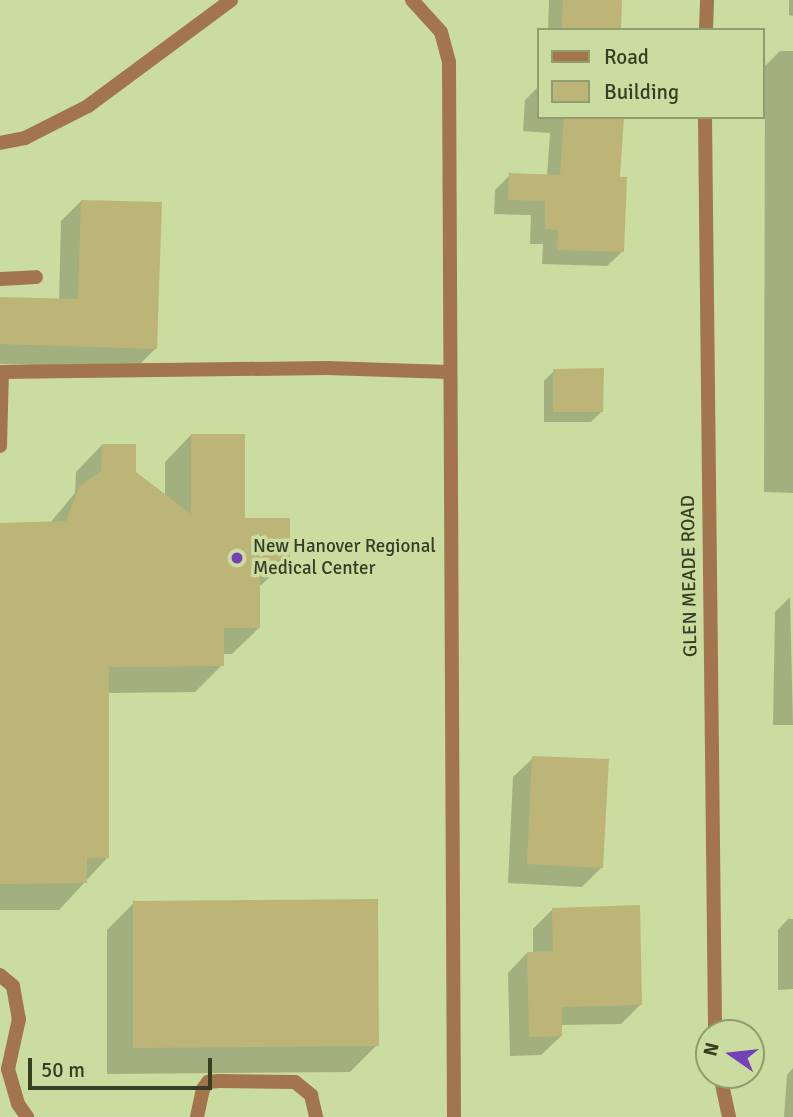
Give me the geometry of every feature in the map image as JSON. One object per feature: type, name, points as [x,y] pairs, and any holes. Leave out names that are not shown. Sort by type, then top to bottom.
[{"type":"street","points":[[0,143],[26,138],[88,106],[231,0]]},
{"type":"street","points":[[412,0],[441,32],[449,62],[454,1117]]},
{"type":"street","points":[[706,0],[706,28]]},
{"type":"street","name":"GLEN MEADE ROAD","points":[[705,119],[715,1019]]},
{"type":"street","points":[[0,279],[36,277]]},
{"type":"street","points":[[0,446],[1,372],[327,368],[449,372]]},
{"type":"street","points":[[0,975],[13,986],[19,1019],[4,1071],[18,1104],[27,1117]]},
{"type":"street","points":[[197,1117],[203,1090],[208,1082],[219,1081],[295,1082],[312,1095],[316,1117]]},
{"type":"street","points":[[723,1089],[729,1117]]},
{"type":"building","points":[[563,0],[622,0],[621,28],[562,28]]},
{"type":"building","points":[[564,119],[624,119],[620,177],[627,177],[624,252],[557,250],[558,230],[545,229],[545,201],[508,200],[509,173],[560,175]]},
{"type":"building","points":[[81,200],[162,202],[157,349],[0,344],[0,297],[78,299]]},
{"type":"building","points":[[604,368],[603,412],[553,412],[553,369]]},
{"type":"building","points":[[191,434],[245,434],[245,518],[290,518],[290,561],[260,561],[260,628],[224,628],[224,666],[109,667],[109,858],[87,858],[87,883],[0,884],[0,523],[66,521],[79,487],[101,471],[102,444],[136,444],[136,472],[191,514]]},
{"type":"building","points":[[532,756],[609,759],[603,868],[527,864]]},
{"type":"building","points":[[378,899],[379,1046],[133,1048],[133,901]]},
{"type":"building","points":[[640,905],[642,1005],[562,1007],[562,1036],[529,1037],[527,952],[553,951],[552,908]]},
{"type":"place","name":"New Hanover Regional Medical Center","points":[[237,558]]}]
